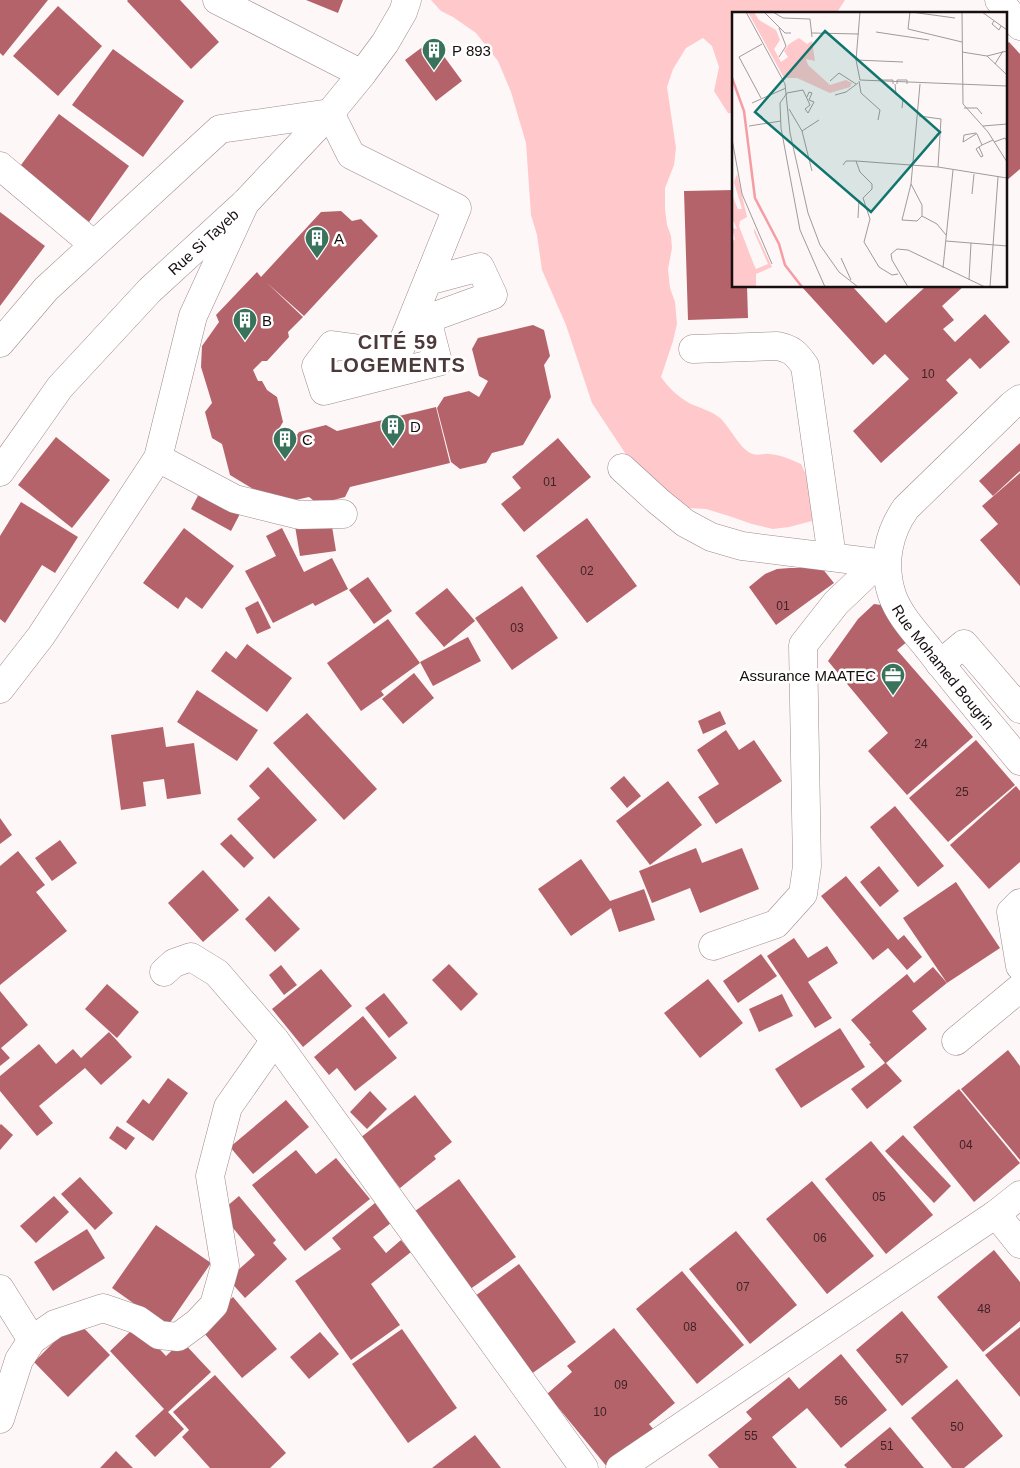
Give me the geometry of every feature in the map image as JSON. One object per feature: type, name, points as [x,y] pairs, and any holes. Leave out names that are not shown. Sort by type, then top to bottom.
[{"type":"street","points":[[217,0],[362,74]]},
{"type":"street","points":[[998,0],[1020,26]]},
{"type":"street","name":"Rue Si Tayeb","points":[[0,472],[60,387],[150,290],[245,203],[330,113],[385,43],[405,6]]},
{"type":"street","points":[[0,344],[46,289],[220,129],[330,113],[351,155],[457,208],[398,354],[332,345],[316,366],[324,391],[438,362],[427,319],[493,295],[480,266],[428,281]]},
{"type":"street","points":[[0,166],[94,246]]},
{"type":"street","points":[[0,689],[41,636],[158,458],[193,316],[245,203]]},
{"type":"street","points":[[694,349],[776,346],[794,351],[806,366],[832,557]]},
{"type":"street","points":[[713,946],[776,924],[803,894],[807,866],[803,645],[836,603],[882,562],[895,527],[906,508],[1017,407]]},
{"type":"street","points":[[158,458],[235,499],[299,515],[343,514]]},
{"type":"street","points":[[622,468],[685,523],[711,537],[742,546],[882,562]]},
{"type":"street","name":"Rue Mohamed Bougrin","points":[[882,562],[895,602],[907,621],[1020,761]]},
{"type":"street","points":[[940,664],[964,644],[1020,709]]},
{"type":"street","points":[[1020,902],[1011,912],[1020,966]]},
{"type":"street","points":[[164,972],[174,963],[191,957],[217,973],[275,1040],[584,1468]]},
{"type":"street","points":[[956,1041],[1020,988]]},
{"type":"street","points":[[0,1419],[20,1360],[32,1340],[56,1324],[103,1308],[138,1320],[159,1335],[178,1337],[214,1305],[225,1266],[210,1176],[214,1158],[228,1107],[275,1040]]},
{"type":"street","points":[[620,1468],[996,1214],[1020,1195]]},
{"type":"street","points":[[996,1214],[1020,1244]]},
{"type":"street","points":[[0,1289],[7,1316],[32,1340]]},
{"type":"shaded area","points":[[431,0],[845,0],[837,12],[732,12],[732,114],[728,113],[714,91],[719,67],[712,46],[703,38],[686,48],[673,69],[667,87],[676,148],[674,165],[665,188],[665,209],[672,248],[668,269],[670,288],[675,302],[677,324],[661,377],[674,392],[685,400],[720,418],[740,444],[749,452],[755,455],[778,455],[801,464],[815,491],[812,521],[773,529],[706,509],[688,508],[670,496],[631,462],[592,403],[566,325],[542,270],[537,235],[531,215],[526,143],[511,92],[498,61],[476,33],[441,11]]},
{"type":"building","points":[[0,0],[48,0],[3,56],[0,53]]},
{"type":"building","points":[[128,0],[180,0],[219,42],[191,69]]},
{"type":"building","points":[[306,0],[343,0],[338,13]]},
{"type":"building","points":[[58,6],[102,46],[58,96],[13,56]]},
{"type":"building","name":"P 893","points":[[432,40],[462,81],[436,101],[405,60]]},
{"type":"building","points":[[1008,43],[1020,54],[1020,169],[1008,179]]},
{"type":"building","points":[[113,49],[184,101],[143,157],[72,105]]},
{"type":"building","points":[[59,114],[129,166],[89,222],[18,169]]},
{"type":"building","points":[[732,190],[732,288],[747,288],[748,318],[688,320],[684,191]]},
{"type":"building","points":[[341,211],[352,221],[361,219],[378,236],[304,316],[266,282],[303,317],[288,332],[289,337],[267,361],[262,361],[253,370],[258,381],[262,381],[267,390],[277,397],[283,422],[277,432],[293,441],[299,432],[326,425],[337,431],[436,407],[450,463],[350,487],[345,497],[318,504],[309,497],[278,504],[230,475],[222,444],[212,438],[205,412],[212,403],[201,367],[202,346],[219,322],[216,315],[257,272],[261,277],[321,212]]},
{"type":"building","points":[[0,212],[45,246],[0,306]]},
{"type":"building","points":[[803,288],[854,288],[886,323],[924,288],[962,288],[942,306],[954,320],[943,329],[955,342],[985,314],[1010,342],[980,369],[970,358],[946,380],[958,393],[881,463],[853,431],[909,379],[885,354],[873,365]]},
{"type":"building","points":[[533,325],[544,330],[550,356],[544,365],[551,397],[523,445],[492,453],[486,463],[460,469],[451,462],[437,408],[444,397],[469,391],[479,397],[488,381],[479,376],[472,349],[478,338]]},
{"type":"building","points":[[56,437],[110,480],[72,528],[18,485]]},
{"type":"building","points":[[558,438],[591,477],[524,532],[501,504],[521,488],[512,477]]},
{"type":"building","points":[[1020,443],[1020,471],[993,496],[979,481]]},
{"type":"building","points":[[1020,473],[1020,586],[980,540],[998,524],[982,506]]},
{"type":"building","points":[[202,488],[242,510],[231,531],[191,509]]},
{"type":"building","points":[[21,502],[78,537],[55,573],[42,565],[5,623],[0,619],[0,536]]},
{"type":"building","points":[[587,518],[637,586],[587,623],[536,556]]},
{"type":"building","points":[[331,520],[336,551],[300,556],[295,526]]},
{"type":"building","points":[[184,528],[234,566],[202,609],[186,597],[178,609],[143,583]]},
{"type":"building","points":[[282,528],[304,572],[332,558],[348,589],[315,606],[313,603],[273,623],[245,571],[276,556],[266,536]]},
{"type":"building","points":[[822,568],[834,583],[776,625],[749,587],[765,574],[777,569]]},
{"type":"building","points":[[368,577],[392,611],[374,624],[349,590]]},
{"type":"building","points":[[522,586],[558,638],[512,670],[475,618]]},
{"type":"building","points":[[447,588],[475,621],[444,647],[415,613]]},
{"type":"building","points":[[258,601],[271,628],[257,634],[245,608]]},
{"type":"building","points":[[874,604],[897,607],[918,633],[897,650],[973,737],[907,795],[868,751],[888,733],[828,661],[858,619]]},
{"type":"building","points":[[388,619],[420,663],[381,691],[384,695],[361,711],[327,663]]},
{"type":"building","points":[[468,637],[481,661],[433,686],[420,662]]},
{"type":"building","points":[[247,644],[292,678],[267,712],[211,671],[226,651],[236,659]]},
{"type":"building","points":[[414,673],[434,698],[403,724],[382,699]]},
{"type":"building","points":[[197,690],[258,730],[237,761],[177,722]]},
{"type":"building","points":[[720,711],[726,724],[703,734],[698,721]]},
{"type":"building","points":[[307,713],[377,789],[344,820],[273,743]]},
{"type":"building","points":[[163,727],[166,747],[194,743],[201,794],[167,799],[164,779],[143,782],[146,806],[121,810],[111,735]]},
{"type":"building","points":[[726,730],[739,750],[754,740],[782,781],[716,824],[698,797],[719,784],[697,750]]},
{"type":"building","points":[[976,740],[1015,785],[948,842],[909,798]]},
{"type":"building","points":[[268,767],[317,820],[274,859],[237,819],[260,798],[249,786]]},
{"type":"building","points":[[624,776],[641,796],[627,808],[610,788]]},
{"type":"building","points":[[668,781],[702,825],[650,865],[616,821]]},
{"type":"building","points":[[1016,786],[1020,791],[1020,862],[989,889],[950,845]]},
{"type":"building","points":[[895,806],[944,866],[918,887],[870,827]]},
{"type":"building","points":[[0,818],[12,835],[0,844]]},
{"type":"building","points":[[231,834],[254,858],[244,868],[220,844]]},
{"type":"building","points":[[60,840],[77,863],[52,881],[35,858]]},
{"type":"building","points":[[696,848],[702,863],[742,848],[759,889],[700,913],[690,888],[652,903],[639,871]]},
{"type":"building","points":[[18,851],[45,885],[36,892],[67,931],[0,985],[0,866]]},
{"type":"building","points":[[581,859],[610,901],[644,889],[655,920],[619,932],[611,908],[571,936],[538,889]]},
{"type":"building","points":[[879,866],[899,891],[880,907],[860,882]]},
{"type":"building","points":[[203,870],[239,910],[203,942],[168,903]]},
{"type":"building","points":[[846,876],[898,940],[904,935],[922,957],[907,970],[888,948],[873,960],[821,896]]},
{"type":"building","points":[[956,882],[1000,948],[947,983],[903,918]]},
{"type":"building","points":[[269,896],[300,929],[275,952],[245,919]]},
{"type":"building","points":[[794,938],[808,958],[827,946],[838,963],[808,982],[832,1018],[815,1028],[767,956]]},
{"type":"building","points":[[761,954],[777,976],[738,1003],[723,981]]},
{"type":"building","points":[[449,964],[478,994],[461,1011],[432,980]]},
{"type":"building","points":[[281,965],[297,985],[284,995],[269,975]]},
{"type":"building","points":[[933,967],[947,983],[912,1011],[927,1029],[886,1063],[902,1081],[867,1109],[851,1089],[885,1063],[851,1020],[907,974],[914,983]]},
{"type":"building","points":[[321,969],[352,1006],[303,1047],[272,1009]]},
{"type":"building","points":[[708,979],[743,1023],[700,1058],[664,1013]]},
{"type":"building","points":[[107,984],[139,1012],[117,1038],[85,1009]]},
{"type":"building","points":[[0,991],[28,1025],[1,1048],[10,1058],[0,1066]]},
{"type":"building","points":[[384,993],[408,1023],[389,1038],[365,1008]]},
{"type":"building","points":[[782,994],[793,1016],[759,1032],[749,1009]]},
{"type":"building","points":[[363,1016],[397,1058],[355,1091],[337,1068],[329,1075],[314,1057]]},
{"type":"building","points":[[840,1028],[865,1067],[801,1108],[775,1069]]},
{"type":"building","points":[[109,1032],[132,1057],[101,1085],[85,1068],[39,1106],[53,1123],[37,1136],[0,1091],[0,1076],[39,1044],[56,1064],[73,1049],[81,1058]]},
{"type":"building","points":[[1008,1050],[1020,1066],[1020,1160],[961,1089]]},
{"type":"building","points":[[168,1078],[188,1093],[153,1141],[126,1122],[143,1099],[149,1104]]},
{"type":"building","points":[[959,1089],[1020,1163],[974,1202],[913,1127]]},
{"type":"building","points":[[370,1091],[387,1109],[367,1129],[350,1112]]},
{"type":"building","points":[[415,1095],[452,1142],[434,1156],[436,1159],[400,1188],[360,1138]]},
{"type":"building","points":[[286,1100],[309,1127],[253,1174],[230,1147]]},
{"type":"building","points":[[0,1125],[13,1135],[0,1150]]},
{"type":"building","points":[[117,1126],[135,1138],[126,1150],[109,1138]]},
{"type":"building","points":[[903,1135],[951,1186],[934,1203],[885,1151]]},
{"type":"building","points":[[871,1141],[933,1215],[886,1254],[825,1179]]},
{"type":"building","points":[[296,1150],[316,1174],[336,1158],[370,1199],[305,1251],[252,1185]]},
{"type":"building","points":[[80,1177],[113,1213],[95,1230],[61,1194]]},
{"type":"building","points":[[459,1179],[516,1257],[466,1292],[411,1214]]},
{"type":"building","points":[[812,1181],[874,1256],[827,1294],[766,1219]]},
{"type":"building","points":[[54,1196],[69,1212],[36,1243],[20,1226]]},
{"type":"building","points":[[239,1196],[276,1240],[273,1243],[287,1259],[245,1298],[228,1279],[255,1255],[220,1212]]},
{"type":"building","points":[[375,1203],[391,1223],[373,1237],[386,1253],[401,1240],[411,1252],[371,1284],[400,1325],[351,1360],[295,1281],[341,1249],[332,1238]]},
{"type":"building","points":[[156,1225],[211,1263],[167,1327],[112,1288]]},
{"type":"building","points":[[87,1229],[105,1258],[53,1291],[34,1262]]},
{"type":"building","points":[[736,1231],[797,1305],[750,1344],[689,1269]]},
{"type":"building","points":[[994,1250],[1020,1282],[1020,1321],[983,1352],[937,1297]]},
{"type":"building","points":[[519,1264],[576,1342],[527,1377],[471,1299]]},
{"type":"building","points":[[682,1271],[744,1345],[697,1384],[636,1309]]},
{"type":"building","points":[[233,1297],[277,1349],[242,1378],[199,1327]]},
{"type":"building","points":[[902,1311],[948,1367],[902,1406],[856,1350]]},
{"type":"building","points":[[76,1320],[110,1355],[68,1397],[34,1362]]},
{"type":"building","points":[[137,1325],[166,1356],[182,1341],[211,1372],[168,1412],[184,1429],[155,1457],[135,1436],[164,1409],[110,1351]]},
{"type":"building","points":[[1020,1327],[1020,1397],[985,1355]]},
{"type":"building","points":[[614,1328],[675,1403],[649,1424],[654,1430],[608,1468],[547,1394],[572,1372],[567,1366]]},
{"type":"building","points":[[402,1329],[457,1408],[408,1443],[352,1364]]},
{"type":"building","points":[[320,1332],[339,1354],[309,1379],[290,1357]]},
{"type":"building","points":[[841,1354],[887,1410],[841,1448],[807,1408],[772,1437],[797,1468],[719,1468],[708,1455],[752,1419],[746,1412],[789,1377],[799,1389]]},
{"type":"building","points":[[215,1375],[286,1453],[270,1468],[210,1468],[182,1437],[189,1430],[173,1412]]},
{"type":"building","points":[[957,1379],[1003,1436],[964,1468],[952,1468],[911,1418]]},
{"type":"building","points":[[890,1427],[924,1468],[847,1468],[844,1465]]},
{"type":"building","points":[[475,1435],[501,1468],[432,1468]]},
{"type":"building","points":[[116,1451],[133,1468],[100,1468]]},
{"type":"place","name":"P 893","points":[[434,71]]},
{"type":"place","name":"A","points":[[317,259]]},
{"type":"place","name":"B","points":[[245,341]]},
{"type":"place","name":"D","points":[[393,447]]},
{"type":"place","name":"C","points":[[285,460]]},
{"type":"place","name":"Assurance MAATEC","points":[[893,696]]},
{"type":"district","name":"CITÉ 59 LOGEMENTS","points":[[398,354]]}]
